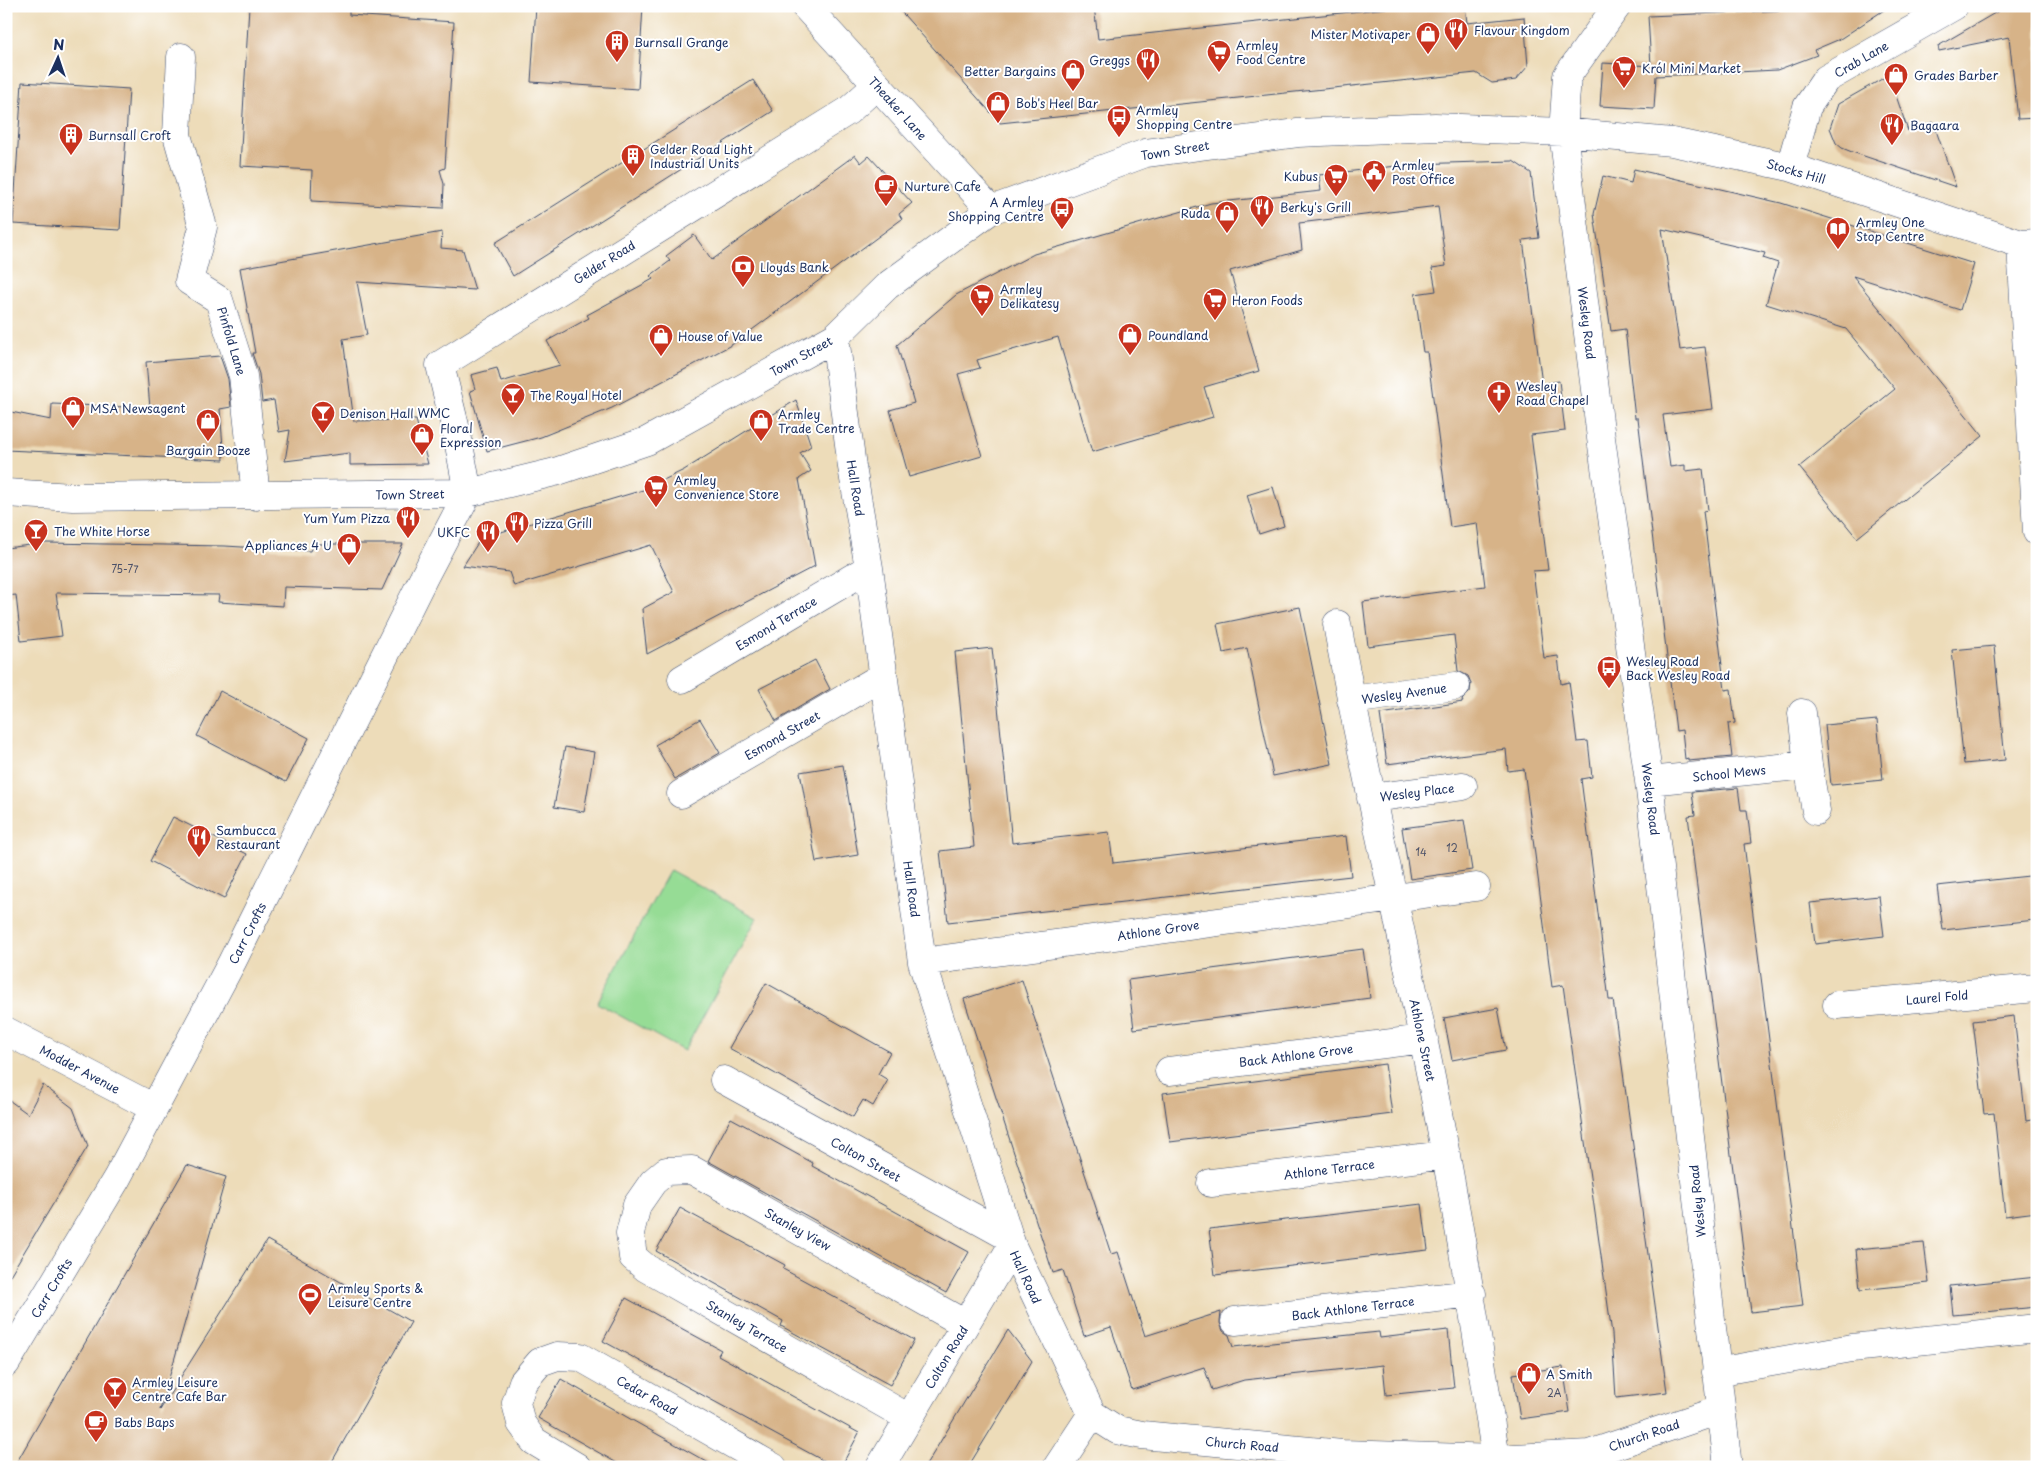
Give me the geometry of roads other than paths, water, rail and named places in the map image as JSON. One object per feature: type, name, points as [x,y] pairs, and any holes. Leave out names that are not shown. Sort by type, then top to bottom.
[{"type":"street","name":"Theaker Lane","points":[[805,6],[991,210]]},
{"type":"street","name":"Wesley Road","points":[[1617,6],[1567,76],[1563,132],[1601,438],[1649,781],[1728,1467]]},
{"type":"street","name":"Crab Lane","points":[[1790,167],[1807,107],[1826,80],[1954,6]]},
{"type":"street","name":"Pinfold Lane","points":[[181,57],[176,135],[203,227],[190,281],[219,300],[243,376],[256,496]]},
{"type":"street","name":"Gelder Road","points":[[468,493],[457,434],[440,364],[848,111],[877,85]]},
{"type":"street","name":"Town Street","points":[[6,493],[73,498],[468,493],[555,472],[647,441],[835,337],[887,286],[991,210],[1146,153],[1308,133],[1434,128],[1563,132]]},
{"type":"street","name":"Stocks Hill","points":[[1563,132],[1672,142],[1790,167],[2029,243]]},
{"type":"street","points":[[2029,243],[2037,532]]},
{"type":"street","name":"Hall Road","points":[[835,337],[852,467],[869,568],[922,962],[1010,1242],[1092,1414]]},
{"type":"street","name":"Carr Crofts","points":[[6,1363],[117,1178],[232,962],[424,577],[468,493]]},
{"type":"street","name":"Esmond Terrace","points":[[682,679],[869,568]]},
{"type":"street","name":"Athlone Street","points":[[1337,624],[1370,798],[1424,1039],[1472,1294],[1496,1459]]},
{"type":"street","name":"Esmond Street","points":[[681,794],[883,676]]},
{"type":"street","name":"Wesley Avenue","points":[[1351,700],[1456,686]]},
{"type":"street","points":[[1802,713],[1816,811]]},
{"type":"street","name":"School Mews","points":[[1649,781],[1808,765]]},
{"type":"street","name":"Wesley Place","points":[[1370,798],[1463,786]]},
{"type":"street","name":"Athlone Grove","points":[[922,962],[1476,888]]},
{"type":"street","name":"Laurel Fold","points":[[1836,1005],[2037,988]]},
{"type":"street","name":"Modder Avenue","points":[[6,1031],[154,1108]]},
{"type":"street","name":"Back Athlone Grove","points":[[1168,1070],[1424,1039]]},
{"type":"street","name":"Colton Street","points":[[724,1080],[1010,1242]]},
{"type":"street","name":"Athlone Terrace","points":[[1211,1183],[1446,1155]]},
{"type":"street","name":"Stanley View","points":[[637,1205],[653,1182],[666,1171],[692,1170],[966,1324]]},
{"type":"street","name":"Stanley Terrace","points":[[637,1205],[630,1233],[633,1257],[646,1268],[909,1418]]},
{"type":"street","name":"Colton Road","points":[[880,1467],[966,1324],[1010,1242]]},
{"type":"street","name":"Back Athlone Terrace","points":[[1235,1321],[1472,1294]]},
{"type":"street","points":[[1716,1372],[1852,1348],[2037,1328]]},
{"type":"street","name":"Cedar Road","points":[[577,1467],[534,1442],[520,1423],[516,1403],[523,1382],[540,1362],[557,1356],[580,1357],[774,1467]]},
{"type":"street","name":"Church Road","points":[[1092,1414],[1117,1430],[1142,1435],[1343,1460],[1496,1459],[1589,1454],[1720,1410]]},
{"type":"street","points":[[1057,1467],[1092,1414]]},
{"type":"place","name":"Flavour Kingdom","points":[[1456,51]]},
{"type":"place","name":"Mister Motivaper","points":[[1428,55]]},
{"type":"place","name":"Burnsall Grange","points":[[617,63]]},
{"type":"place","name":"Armley Food Centre","points":[[1219,73]]},
{"type":"place","name":"Greggs","points":[[1148,81]]},
{"type":"place","name":"Król Mini Market","points":[[1624,89]]},
{"type":"place","name":"Better Bargains","points":[[1073,92]]},
{"type":"place","name":"Grades Barber","points":[[1896,96]]},
{"type":"place","name":"Bob's Heel Bar","points":[[998,124]]},
{"type":"place","name":"Armley Shopping Centre","points":[[1119,138]]},
{"type":"place","name":"Bagaara","points":[[1892,146]]},
{"type":"place","name":"Burnsall Croft","points":[[71,156]]},
{"type":"place","name":"Gelder Road Light Industrial Units","points":[[633,177]]},
{"type":"place","name":"Armley Post Office","points":[[1374,193]]},
{"type":"place","name":"Kubus","points":[[1336,197]]},
{"type":"place","name":"Nurture Cafe","points":[[886,207]]},
{"type":"place","name":"Berky's Grill","points":[[1262,228]]},
{"type":"place","name":"A Armley Shopping Centre","points":[[1062,230]]},
{"type":"place","name":"Ruda","points":[[1227,234]]},
{"type":"place","name":"Armley One Stop Centre","points":[[1838,250]]},
{"type":"place","name":"Lloyds Bank","points":[[743,288]]},
{"type":"place","name":"Armley Delikatesy","points":[[982,317]]},
{"type":"place","name":"Heron Foods","points":[[1215,321]]},
{"type":"place","name":"Poundland","points":[[1130,356]]},
{"type":"place","name":"House of Value","points":[[661,357]]},
{"type":"place","name":"Wesley Road Chapel","points":[[1499,414]]},
{"type":"place","name":"The Royal Hotel","points":[[513,416]]},
{"type":"place","name":"MSA Newsagent","points":[[73,429]]},
{"type":"place","name":"Denison Hall WMC","points":[[323,434]]},
{"type":"place","name":"Bargain Booze","points":[[208,442]]},
{"type":"place","name":"Armley Trade Centre","points":[[761,442]]},
{"type":"place","name":"Floral Expression","points":[[422,456]]},
{"type":"place","name":"Armley Convenience Store","points":[[656,508]]},
{"type":"place","name":"Yum Yum Pizza","points":[[408,539]]},
{"type":"place","name":"Pizza Grill","points":[[517,544]]},
{"type":"place","name":"The White Horse","points":[[36,552]]},
{"type":"place","name":"UKFC","points":[[488,553]]},
{"type":"place","name":"Appliances 4 U","points":[[349,566]]},
{"type":"place","name":"Wesley Road Back Wesley Road","points":[[1609,689]]},
{"type":"place","name":"Sambucca Restaurant","points":[[199,858]]},
{"type":"place","name":"Armley Sports & Leisure Centre","points":[[310,1316]]},
{"type":"place","name":"A Smith","points":[[1529,1395]]},
{"type":"place","name":"Armley Leisure Centre Cafe Bar","points":[[115,1410]]},
{"type":"place","name":"Babs Baps","points":[[96,1443]]}]
